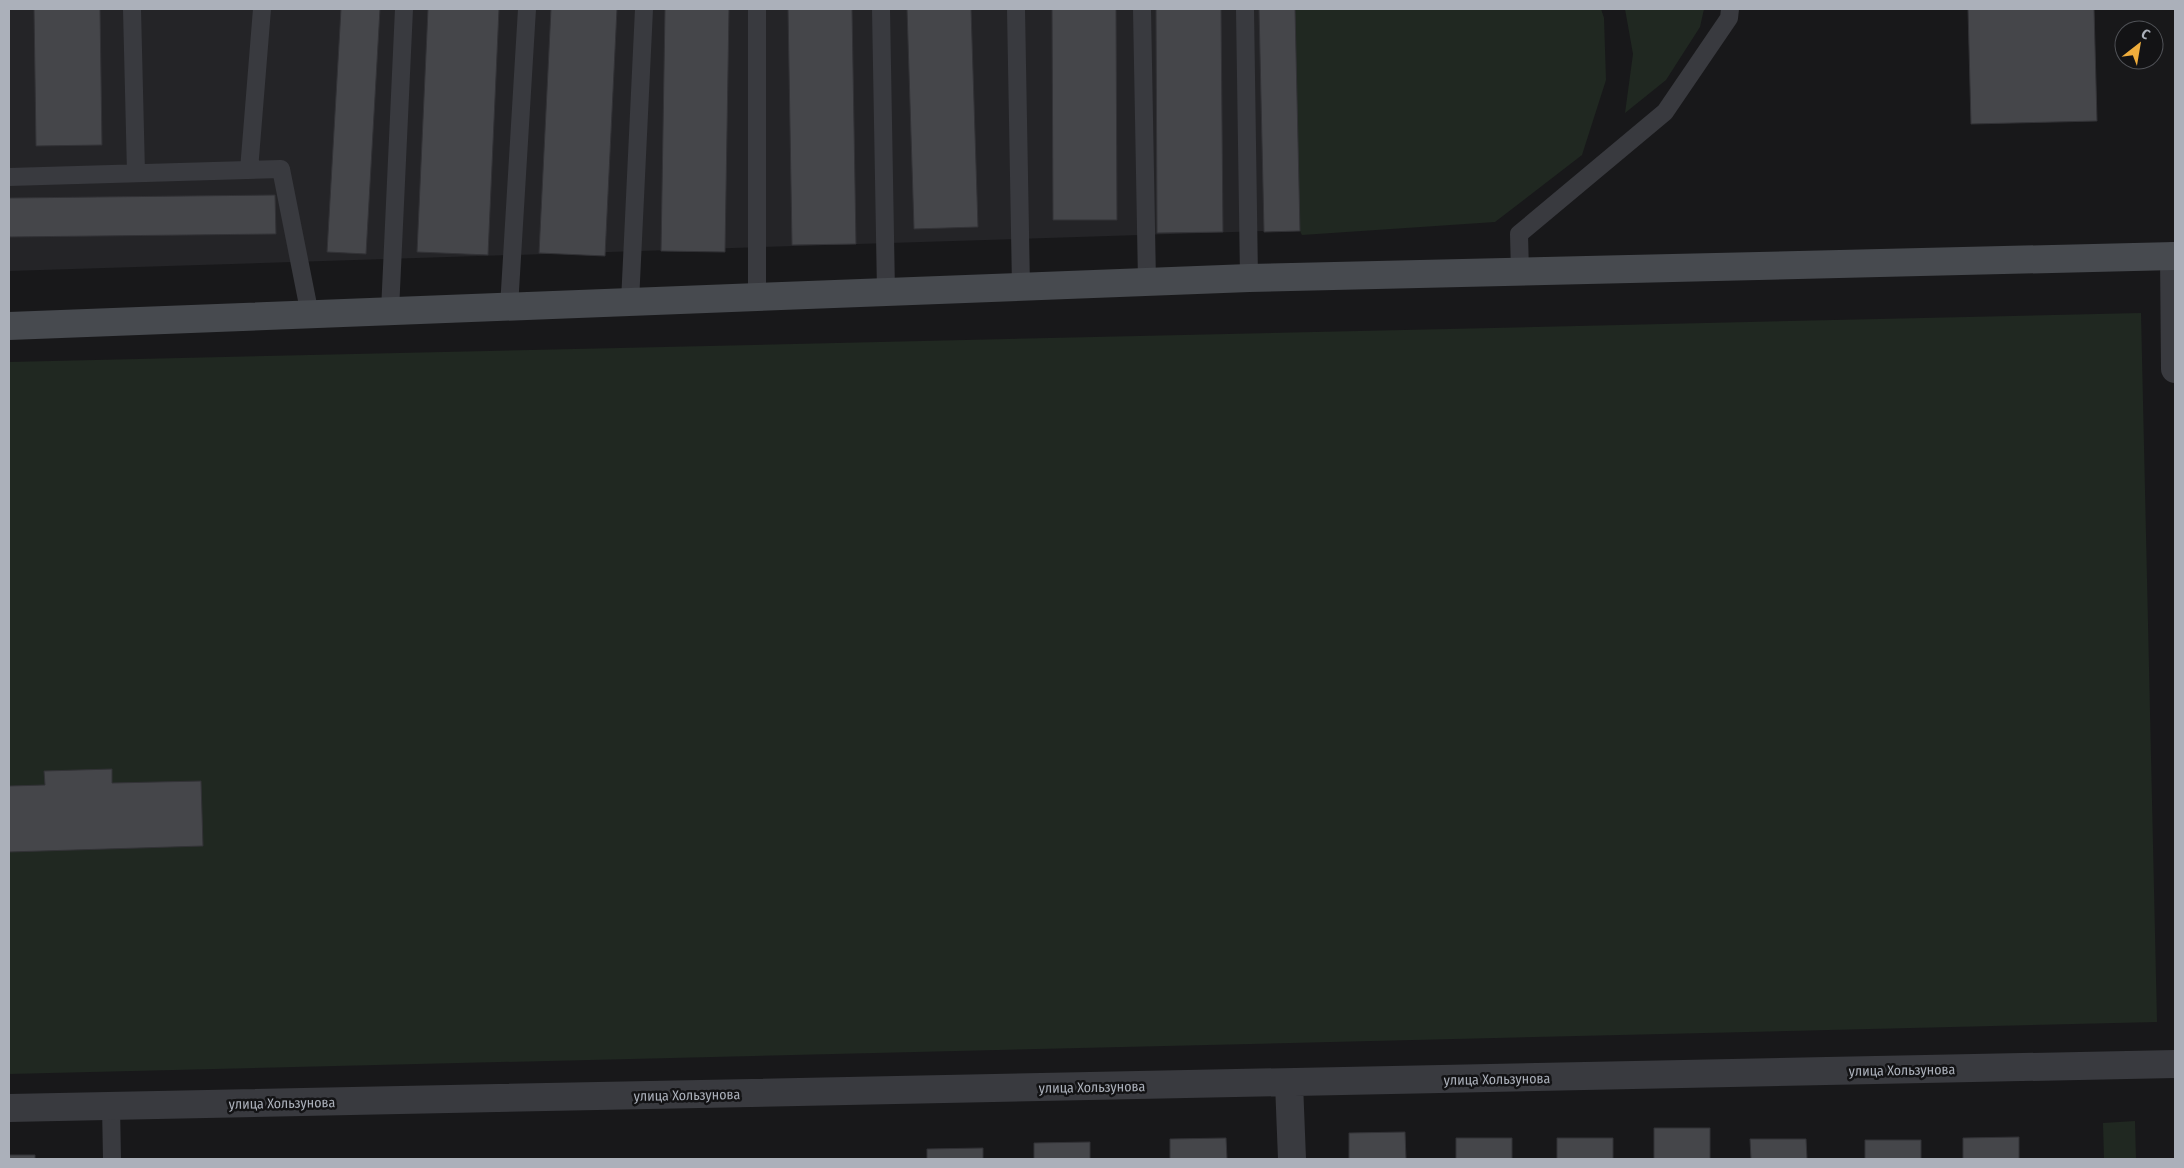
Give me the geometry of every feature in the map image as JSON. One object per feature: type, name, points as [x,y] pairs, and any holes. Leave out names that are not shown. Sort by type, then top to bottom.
[{"type":"main road","points":[[9,326],[1249,278],[2175,255]]},
{"type":"street","points":[[2175,255],[2175,369]]},
{"type":"street","name":"улица Хользунова","points":[[9,1108],[2175,1064]]},
{"type":"street","points":[[1289,1083],[1292,1159]]},
{"type":"lane","points":[[132,9],[136,173]]},
{"type":"lane","points":[[249,170],[262,9]]},
{"type":"lane","points":[[390,311],[404,9]]},
{"type":"lane","points":[[509,307],[527,9]]},
{"type":"lane","points":[[630,302],[644,9]]},
{"type":"lane","points":[[757,9],[757,297]]},
{"type":"lane","points":[[880,9],[886,292]]},
{"type":"lane","points":[[1016,9],[1021,287]]},
{"type":"lane","points":[[1142,9],[1146,282]]},
{"type":"lane","points":[[1245,9],[1249,278]]},
{"type":"lane","points":[[1520,272],[1519,234],[1665,112],[1728,18],[1730,9]]},
{"type":"lane","points":[[9,177],[281,169],[310,314]]},
{"type":"lane","points":[[111,1106],[112,1159]]},
{"type":"shaded area","points":[[9,9],[1326,9],[1330,229],[9,271]]},
{"type":"shaded area","points":[[1295,9],[1601,9],[1604,18],[1606,80],[1582,155],[1495,222],[1302,235],[1300,231]]},
{"type":"shaded area","points":[[1625,9],[1704,9],[1700,27],[1666,80],[1625,113],[1633,54]]},
{"type":"shaded area","points":[[2141,313],[2157,1022],[9,1074],[9,362]]},
{"type":"shaded area","points":[[2135,1121],[2136,1159],[2104,1159],[2103,1123]]},
{"type":"building","points":[[34,9],[100,9],[102,145],[36,146]]},
{"type":"building","points":[[341,9],[380,9],[366,254],[327,252]]},
{"type":"building","points":[[428,9],[499,9],[488,255],[417,252]]},
{"type":"building","points":[[551,9],[617,9],[605,256],[539,253]]},
{"type":"building","points":[[665,9],[729,9],[725,252],[661,251]]},
{"type":"building","points":[[788,9],[852,9],[856,244],[792,245]]},
{"type":"building","points":[[907,9],[971,9],[978,227],[914,229]]},
{"type":"building","points":[[1052,9],[1116,9],[1117,220],[1053,220]]},
{"type":"building","points":[[1156,9],[1221,9],[1223,232],[1157,233]]},
{"type":"building","points":[[1259,9],[1295,9],[1300,231],[1264,232]]},
{"type":"building","points":[[1968,9],[2094,9],[2097,121],[1971,124]]},
{"type":"building","points":[[275,195],[276,234],[9,237],[9,198]]},
{"type":"building","points":[[112,769],[112,783],[201,781],[203,846],[9,852],[9,786],[45,785],[44,771]]},
{"type":"building","points":[[1654,1128],[1710,1128],[1710,1159],[1654,1159]]},
{"type":"building","points":[[1405,1132],[1406,1159],[1349,1159],[1349,1133]]},
{"type":"building","points":[[2019,1137],[2019,1159],[1963,1159],[1963,1138]]},
{"type":"building","points":[[1226,1138],[1227,1159],[1170,1159],[1170,1139]]},
{"type":"building","points":[[1456,1138],[1512,1138],[1512,1159],[1456,1159]]},
{"type":"building","points":[[1557,1138],[1613,1138],[1613,1159],[1557,1159]]},
{"type":"building","points":[[1750,1139],[1806,1139],[1807,1159],[1751,1159]]},
{"type":"building","points":[[1865,1140],[1921,1140],[1921,1159],[1865,1159]]},
{"type":"building","points":[[1090,1142],[1090,1159],[1034,1159],[1034,1143]]},
{"type":"building","points":[[983,1148],[983,1159],[927,1159],[927,1149]]},
{"type":"building","points":[[9,1155],[35,1155],[35,1159],[9,1159]]}]
